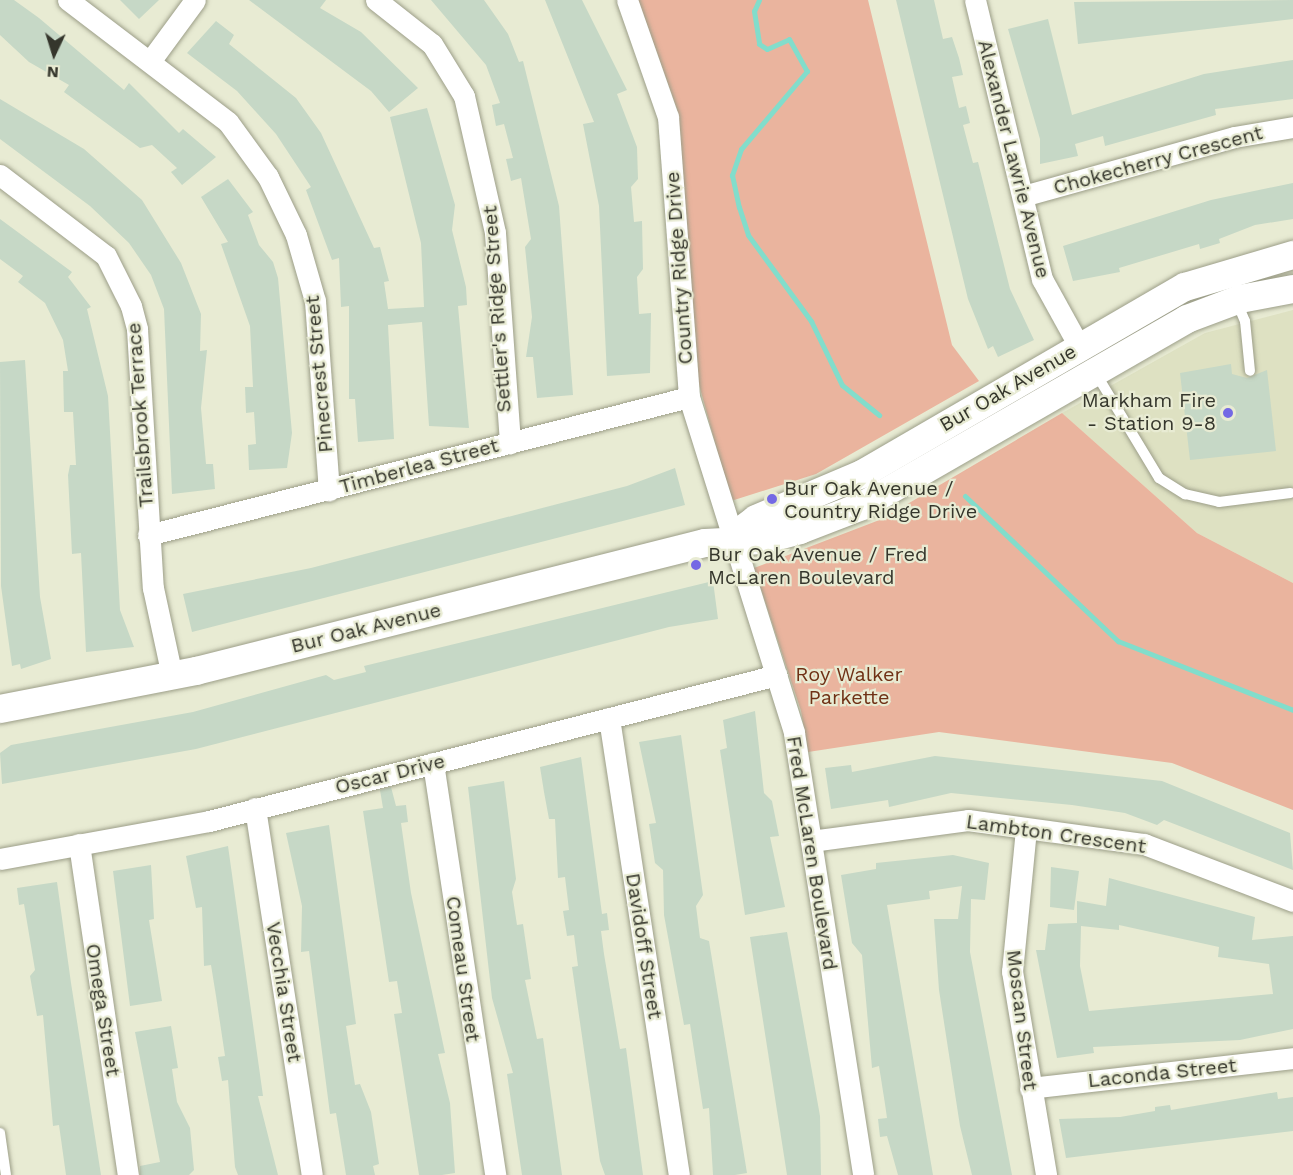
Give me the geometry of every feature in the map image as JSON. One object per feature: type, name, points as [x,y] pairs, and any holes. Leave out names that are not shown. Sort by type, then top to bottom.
[{"type":"street","name":"Pinecrest Street","points":[[68,0],[151,60],[228,122],[268,177],[296,235],[315,301],[329,490]]},
{"type":"street","points":[[151,60],[195,0]]},
{"type":"street","name":"Settler's Ridge Street","points":[[376,0],[432,44],[464,96],[495,233],[510,443]]},
{"type":"street","name":"Country Ridge Drive","points":[[627,0],[668,117],[689,397],[731,538]]},
{"type":"street","name":"Alexander Lawrie Avenue","points":[[983,3],[1023,196],[1046,291],[1079,346]]},
{"type":"street","name":"Chokecherry Crescent","points":[[1023,196],[1234,137],[1293,127]]},
{"type":"street","name":"Trailsbrook Terrace","points":[[0,175],[106,256],[131,306],[137,329],[153,588],[172,676]]},
{"type":"street","name":"Bur Oak Avenue","points":[[731,538],[756,519],[853,479],[1079,346],[1185,287],[1224,272],[1293,255]]},
{"type":"street","name":"Bur Oak Avenue","points":[[0,707],[172,676],[731,538],[763,540],[844,515],[1177,324],[1236,300],[1293,289]]},
{"type":"street","name":"Timberlea Street","points":[[148,535],[689,397]]},
{"type":"street","name":"Fred McLaren Boulevard","points":[[731,538],[794,733],[863,1175]]},
{"type":"street","name":"Oscar Drive","points":[[0,859],[255,808],[777,675]]},
{"type":"street","name":"Davidoff Street","points":[[609,718],[679,1175]]},
{"type":"street","name":"Comeau Street","points":[[433,763],[495,1175]]},
{"type":"street","name":"Vecchia Street","points":[[255,808],[312,1175]]},
{"type":"street","name":"Lambton Crescent","points":[[811,841],[945,820],[1026,829],[1144,844],[1293,901]]},
{"type":"street","name":"Moscan Street","points":[[1026,829],[1012,960],[1030,1088],[1046,1175]]},
{"type":"street","name":"Omega Street","points":[[78,844],[128,1175]]},
{"type":"street","name":"Laconda Street","points":[[1030,1088],[1293,1058]]},
{"type":"lane","points":[[1224,272],[1245,321],[1250,370]]},
{"type":"lane","points":[[1079,346],[1159,478],[1185,494],[1219,502],[1290,493]]},
{"type":"lane","points":[[0,1133],[6,1175]]},
{"type":"shaded area","points":[[1293,310],[1293,583],[1197,533],[1062,413],[1205,333]]},
{"type":"green space","points":[[638,0],[868,0],[952,345],[979,381],[816,474],[731,501],[695,370],[677,109]]},
{"type":"green space","name":"Roy Walker Parkette","points":[[1062,413],[1197,533],[1293,583],[1293,810],[1172,763],[939,732],[808,752],[801,711],[754,568],[882,519]]},
{"type":"building","points":[[0,0],[14,0],[39,18],[124,90],[129,83],[179,133],[183,129],[216,157],[182,185],[171,172],[177,168],[152,145],[140,148],[64,92],[69,85],[29,62],[0,35]]},
{"type":"building","points":[[120,0],[159,0],[139,19]]},
{"type":"building","points":[[249,0],[326,0],[320,8],[361,32],[418,88],[389,112],[371,91]]},
{"type":"building","points":[[431,0],[484,0],[508,34],[519,62],[523,61],[559,206],[573,395],[537,398],[533,357],[526,357],[532,317],[525,247],[531,239],[521,178],[511,181],[506,159],[513,158],[504,124],[496,126],[492,105],[500,103],[486,65]]},
{"type":"building","points":[[545,0],[582,0],[627,90],[617,94],[637,147],[638,179],[631,187],[634,222],[642,221],[643,269],[637,277],[639,314],[651,313],[650,373],[607,376],[599,206],[583,124],[594,122]]},
{"type":"building","points":[[896,0],[934,0],[943,39],[952,37],[959,58],[963,75],[952,77],[959,108],[966,106],[970,123],[963,125],[973,163],[978,162],[1010,289],[1034,340],[998,357],[993,346],[988,349],[968,299]]},
{"type":"building","points":[[1293,0],[1293,19],[1078,44],[1074,2]]},
{"type":"building","points":[[1048,19],[1072,115],[1204,74],[1293,60],[1293,99],[1215,109],[1216,115],[1105,146],[1103,136],[1075,144],[1078,156],[1040,164],[1040,139],[1008,29]]},
{"type":"building","points":[[216,21],[234,35],[229,44],[296,98],[321,133],[374,248],[380,247],[389,281],[384,282],[388,309],[424,307],[421,243],[390,117],[427,108],[455,205],[452,230],[466,287],[467,305],[458,306],[469,428],[429,426],[422,322],[388,325],[394,439],[358,442],[355,399],[349,399],[349,306],[341,307],[339,258],[332,260],[306,190],[311,187],[276,134],[237,91],[187,53]]},
{"type":"building","points":[[0,99],[84,149],[142,200],[181,263],[201,314],[200,351],[207,350],[201,408],[206,464],[213,464],[215,489],[172,494],[164,309],[151,275],[129,243],[90,206],[0,139]]},
{"type":"building","points":[[228,179],[253,212],[248,215],[259,245],[273,262],[278,278],[292,433],[287,468],[249,470],[248,445],[256,444],[254,412],[246,413],[245,387],[253,387],[250,326],[221,244],[228,242],[201,197]]},
{"type":"building","points":[[1293,183],[1293,219],[1255,225],[1219,239],[1220,243],[1200,249],[1199,244],[1119,268],[1120,272],[1073,281],[1063,246],[1211,200]]},
{"type":"building","points":[[0,219],[72,272],[68,277],[91,307],[87,309],[108,396],[120,610],[134,647],[86,652],[81,553],[72,554],[68,475],[70,465],[76,465],[73,412],[64,412],[63,371],[68,371],[63,340],[45,303],[18,282],[23,276],[0,259]]},
{"type":"building","points":[[25,360],[40,597],[51,659],[21,669],[20,664],[12,666],[1,586],[0,362]]},
{"type":"building","name":"Markham Fire - Station 9-8","points":[[1231,364],[1232,374],[1247,378],[1267,370],[1276,451],[1190,460],[1180,373]]},
{"type":"building","points":[[675,468],[685,505],[192,632],[183,594],[311,568],[627,486]]},
{"type":"building","points":[[713,581],[718,619],[669,627],[196,749],[2,784],[0,753],[11,745],[193,712],[326,675],[334,680],[366,672],[364,666]]},
{"type":"building","points":[[755,711],[764,793],[772,801],[779,836],[770,837],[785,907],[745,915],[720,750],[727,748],[723,720]]},
{"type":"building","points":[[681,735],[703,895],[696,906],[700,938],[709,941],[747,1173],[735,1175],[713,1175],[709,1108],[703,1109],[690,1024],[684,1025],[664,915],[663,870],[655,863],[649,824],[656,823],[639,742]]},
{"type":"building","points":[[935,756],[1162,781],[1290,833],[1293,870],[1164,820],[1157,825],[1125,813],[1072,805],[951,793],[889,807],[888,800],[831,809],[825,768],[851,765],[852,772]]},
{"type":"building","points":[[581,757],[602,914],[607,913],[609,930],[601,931],[604,954],[620,1049],[626,1048],[643,1175],[605,1175],[600,1161],[572,967],[578,966],[574,935],[567,936],[563,911],[569,910],[565,877],[558,878],[555,819],[549,819],[540,767]]},
{"type":"building","points":[[504,781],[516,879],[512,892],[517,925],[523,924],[531,979],[525,980],[537,1039],[543,1038],[562,1175],[522,1175],[507,1074],[513,1073],[492,998],[468,787]]},
{"type":"building","points":[[391,787],[396,806],[406,805],[408,822],[401,823],[411,893],[445,1053],[438,1054],[450,1103],[455,1173],[442,1175],[419,1175],[394,1014],[402,1013],[397,981],[389,982],[363,811],[383,808],[380,790]]},
{"type":"building","points":[[329,825],[356,1024],[346,1026],[355,1085],[360,1084],[371,1112],[379,1164],[373,1166],[375,1175],[346,1175],[336,1113],[330,1114],[309,951],[301,952],[302,906],[286,833]]},
{"type":"building","points":[[228,846],[263,1096],[258,1096],[278,1175],[238,1175],[235,1167],[228,1080],[222,1081],[218,1057],[225,1056],[216,996],[211,965],[204,966],[202,907],[196,908],[186,856]]},
{"type":"building","points":[[953,855],[989,863],[985,900],[971,899],[970,952],[1012,1175],[972,1175],[960,1126],[939,990],[934,919],[958,919],[962,886],[929,891],[930,899],[887,905],[933,1175],[898,1175],[887,1136],[880,1137],[878,1119],[887,1118],[885,1104],[879,1066],[872,1068],[862,955],[852,943],[841,875],[876,869],[876,863]]},
{"type":"building","points":[[151,865],[154,919],[149,920],[162,1001],[130,1006],[113,871]]},
{"type":"building","points":[[1051,867],[1079,871],[1074,910],[1050,907]]},
{"type":"building","points":[[1109,878],[1255,917],[1252,940],[1293,936],[1293,1029],[1240,1040],[1093,1047],[1094,1053],[1057,1058],[1036,950],[1045,950],[1048,924],[1077,923],[1077,901],[1106,906]],"holes":[[[1119,925],[1219,947],[1218,957],[1269,964],[1273,994],[1089,1011],[1080,966],[1081,926],[1119,930]]]},
{"type":"building","points":[[57,882],[101,1175],[66,1175],[59,1125],[53,1126],[43,1015],[37,1016],[30,976],[35,970],[24,904],[19,905],[17,888]]},
{"type":"building","points":[[787,932],[820,1116],[821,1175],[787,1175],[750,937]]},
{"type":"building","points":[[171,1026],[178,1068],[172,1069],[177,1102],[190,1128],[194,1170],[189,1175],[140,1175],[140,1166],[160,1162],[135,1032]]},
{"type":"building","points":[[1277,1092],[1278,1099],[1293,1097],[1293,1131],[1066,1158],[1059,1119],[1120,1117],[1155,1111],[1155,1107],[1170,1105],[1171,1110]]},
{"type":"waterway","points":[[759,0],[754,11],[759,44],[767,49],[789,39],[807,71],[741,149],[732,175],[739,207],[748,235],[811,321],[842,385],[879,415]]},
{"type":"waterway","points":[[965,496],[1118,641],[1293,710]]},
{"type":"place","name":"Markham Fire - Station 9-8","points":[[1228,413]]},
{"type":"place","name":"Bur Oak Avenue / Country Ridge Drive","points":[[772,499]]},
{"type":"place","name":"Bur Oak Avenue / Fred McLaren Boulevard","points":[[696,565]]}]
